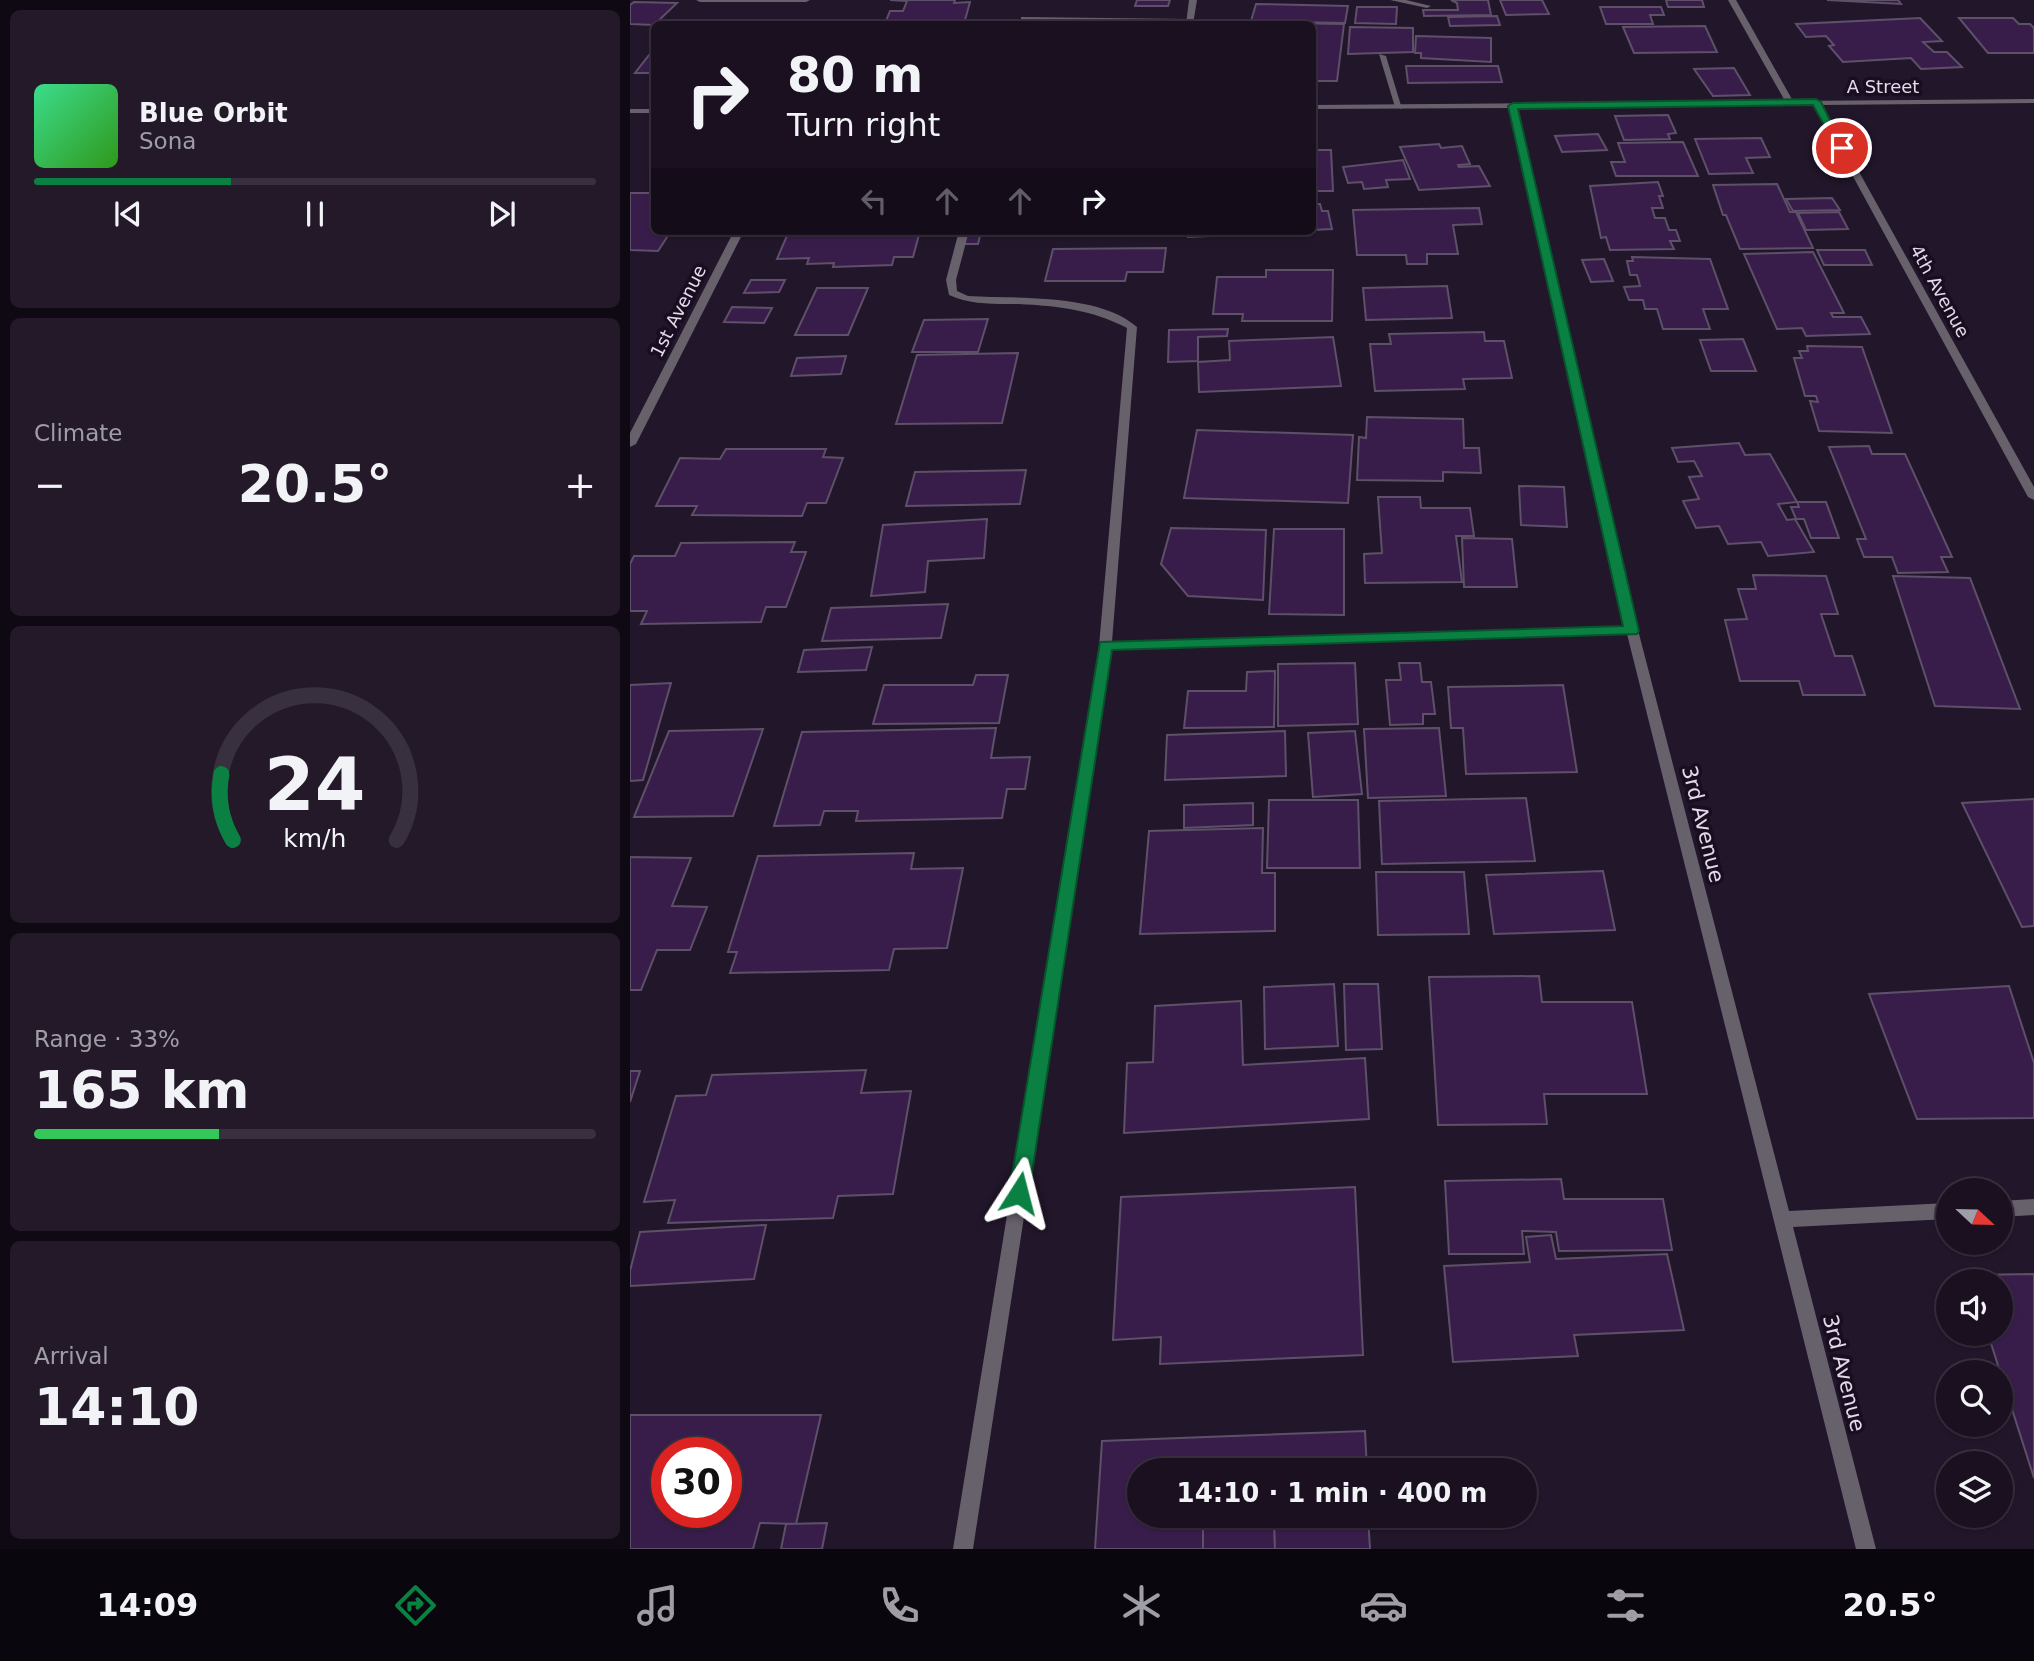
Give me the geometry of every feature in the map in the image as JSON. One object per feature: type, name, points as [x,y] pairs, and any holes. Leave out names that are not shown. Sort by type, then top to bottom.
[{"type":"street","points":[[701,0],[806,0]]},
{"type":"street","points":[[1190,21],[1193,0]]},
{"type":"street","points":[[1394,0],[1427,6]]},
{"type":"street","points":[[1732,0],[1790,102]]},
{"type":"street","points":[[1024,19],[1107,21]]},
{"type":"street","points":[[1382,56],[1399,107]]},
{"type":"street","name":"4th Avenue","points":[[1816,102],[2034,498]]},
{"type":"street","name":"A Street","points":[[1316,107],[2034,102]]},
{"type":"street","name":"3rd Avenue","points":[[1513,106],[1632,631],[1866,1549]]},
{"type":"street","points":[[630,111],[651,111]]},
{"type":"street","name":"1st Avenue","points":[[630,444],[737,235]]},
{"type":"street","points":[[963,235],[951,280],[952,293],[966,299],[1083,307],[1111,313],[1132,327],[1105,646],[963,1549]]},
{"type":"street","points":[[1105,646],[1632,631]]},
{"type":"street","points":[[2013,1208],[2034,1207]]},
{"type":"street","points":[[1783,1219],[1936,1212]]},
{"type":"building","points":[[890,0],[970,2],[965,20],[886,21],[890,11],[903,11],[907,1]]},
{"type":"building","points":[[1137,0],[1170,0],[1168,6],[1135,6]]},
{"type":"building","points":[[1451,0],[1488,0],[1491,15],[1424,16],[1423,10],[1458,10],[1457,3]]},
{"type":"building","points":[[1500,0],[1542,0],[1549,14],[1506,15]]},
{"type":"building","points":[[1666,0],[1702,0],[1704,7],[1668,7]]},
{"type":"building","points":[[1827,0],[1898,0],[1901,4]]},
{"type":"building","points":[[634,2],[677,3],[658,21],[651,21],[651,25],[630,24],[630,5]]},
{"type":"building","points":[[1256,4],[1348,6],[1345,23],[1251,21]]},
{"type":"building","points":[[1357,7],[1397,7],[1396,24],[1355,23]]},
{"type":"building","points":[[1600,7],[1661,7],[1664,15],[1650,15],[1653,24],[1606,24]]},
{"type":"building","points":[[1497,16],[1500,25],[1450,26],[1448,17]]},
{"type":"building","points":[[1920,18],[1942,41],[1923,42],[1934,52],[1947,52],[1962,67],[1921,69],[1911,58],[1843,62],[1829,46],[1834,45],[1826,36],[1806,37],[1796,24]]},
{"type":"building","points":[[1959,18],[2013,18],[2019,24],[2030,24],[2034,28],[2034,53],[1988,53]]},
{"type":"building","points":[[1316,24],[1344,24],[1337,81],[1316,81]]},
{"type":"building","points":[[1705,26],[1717,52],[1634,53],[1623,27]]},
{"type":"building","points":[[1350,27],[1413,28],[1413,52],[1348,54]]},
{"type":"building","points":[[1416,36],[1491,38],[1491,62],[1421,58],[1421,53],[1415,53]]},
{"type":"building","points":[[651,53],[651,73],[635,73]]},
{"type":"building","points":[[1406,66],[1498,66],[1502,82],[1408,83]]},
{"type":"building","points":[[1734,68],[1750,95],[1713,96],[1694,69]]},
{"type":"building","points":[[1668,115],[1676,133],[1668,134],[1670,139],[1624,140],[1615,116]]},
{"type":"building","points":[[1598,134],[1607,150],[1562,152],[1555,136]]},
{"type":"building","points":[[1761,138],[1770,157],[1746,158],[1753,173],[1709,174],[1695,139]]},
{"type":"building","points":[[1683,142],[1698,176],[1616,176],[1611,162],[1625,162],[1618,143]]},
{"type":"building","points":[[1439,144],[1441,148],[1462,146],[1470,164],[1458,165],[1459,167],[1479,166],[1490,186],[1419,190],[1400,147]]},
{"type":"building","points":[[1316,150],[1331,150],[1333,191],[1316,191]]},
{"type":"building","points":[[1403,160],[1410,179],[1386,180],[1388,187],[1364,189],[1362,182],[1348,183],[1343,167]]},
{"type":"building","points":[[1658,182],[1663,196],[1659,196],[1663,208],[1652,208],[1655,218],[1665,218],[1669,230],[1676,230],[1680,241],[1670,241],[1674,249],[1610,250],[1606,237],[1601,238],[1590,186]]},
{"type":"building","points":[[1777,184],[1790,212],[1796,212],[1813,248],[1740,249],[1726,215],[1723,215],[1713,185]]},
{"type":"building","points":[[630,193],[651,193],[651,235],[668,235],[658,251],[630,250]]},
{"type":"building","points":[[1832,198],[1840,210],[1793,211],[1786,199]]},
{"type":"building","points":[[1316,204],[1320,204],[1322,211],[1328,211],[1332,229],[1316,230]]},
{"type":"building","points":[[1479,208],[1482,224],[1453,225],[1458,254],[1427,254],[1427,264],[1407,264],[1406,255],[1357,255],[1353,210]]},
{"type":"building","points":[[1839,212],[1848,229],[1806,230],[1798,213]]},
{"type":"building","points":[[787,235],[919,235],[913,257],[894,257],[892,265],[833,267],[834,263],[807,264],[809,258],[777,259]]},
{"type":"building","points":[[966,235],[1002,235],[980,236],[978,244],[963,244]]},
{"type":"building","points":[[1188,235],[1234,235],[1188,237]]},
{"type":"building","points":[[1166,248],[1163,272],[1127,272],[1125,281],[1045,281],[1053,249]]},
{"type":"building","points":[[1817,250],[1865,250],[1872,265],[1824,265]]},
{"type":"building","points":[[1813,252],[1844,313],[1831,313],[1833,317],[1861,317],[1870,334],[1806,336],[1802,328],[1777,329],[1744,254]]},
{"type":"building","points":[[1632,257],[1710,259],[1728,309],[1703,309],[1710,329],[1663,329],[1657,309],[1645,309],[1643,300],[1629,300],[1624,287],[1640,286],[1637,275],[1630,275],[1627,261],[1633,261]]},
{"type":"building","points":[[1604,259],[1613,281],[1591,282],[1582,260]]},
{"type":"building","points":[[1266,270],[1333,270],[1332,321],[1242,321],[1243,314],[1213,314],[1217,277],[1266,277]]},
{"type":"building","points":[[751,280],[785,280],[779,292],[744,293]]},
{"type":"building","points":[[1447,286],[1452,318],[1366,320],[1363,288]]},
{"type":"building","points":[[817,288],[868,288],[848,335],[795,335]]},
{"type":"building","points":[[732,307],[772,308],[764,323],[724,322]]},
{"type":"building","points":[[988,319],[978,352],[912,352],[924,320]]},
{"type":"building","points":[[1228,329],[1227,336],[1198,337],[1198,361],[1168,362],[1169,330]]},
{"type":"building","points":[[1484,332],[1485,341],[1504,341],[1512,378],[1463,379],[1465,389],[1375,391],[1370,344],[1391,344],[1389,334]]},
{"type":"building","points":[[1333,337],[1341,386],[1199,392],[1198,362],[1230,360],[1229,341]]},
{"type":"building","points":[[1743,339],[1756,371],[1711,371],[1700,340]]},
{"type":"building","points":[[1807,346],[1862,347],[1892,433],[1819,431],[1810,401],[1818,402],[1816,396],[1805,396],[1794,358],[1802,358],[1799,351],[1808,351]]},
{"type":"building","points":[[1018,353],[1002,423],[896,424],[917,355]]},
{"type":"building","points":[[846,356],[841,374],[791,376],[797,358]]},
{"type":"building","points":[[1367,417],[1463,419],[1464,448],[1479,448],[1481,473],[1443,472],[1443,481],[1357,480],[1359,437],[1366,438]]},
{"type":"building","points":[[1197,430],[1353,435],[1348,503],[1184,498]]},
{"type":"building","points":[[1739,443],[1745,455],[1770,454],[1797,502],[1778,504],[1787,520],[1795,519],[1814,552],[1768,556],[1761,542],[1728,544],[1719,526],[1696,528],[1683,501],[1699,499],[1689,477],[1702,476],[1694,461],[1678,462],[1672,448]]},
{"type":"building","points":[[1869,446],[1872,454],[1905,454],[1952,557],[1941,557],[1948,572],[1898,573],[1892,557],[1864,557],[1857,539],[1866,539],[1829,447]]},
{"type":"building","points":[[726,449],[826,449],[823,457],[843,458],[826,503],[807,503],[802,516],[692,515],[697,506],[656,506],[680,458],[720,459]]},
{"type":"building","points":[[1026,470],[1020,504],[906,506],[915,472]]},
{"type":"building","points":[[1519,486],[1564,487],[1567,527],[1521,525]]},
{"type":"building","points":[[1378,497],[1420,497],[1421,508],[1470,508],[1474,536],[1456,536],[1462,582],[1365,583],[1364,554],[1382,553]]},
{"type":"building","points":[[1797,502],[1826,502],[1839,538],[1811,538],[1804,519],[1796,519],[1791,507],[1799,507]]},
{"type":"building","points":[[987,519],[984,558],[928,561],[925,592],[871,596],[883,525]]},
{"type":"building","points":[[1171,528],[1266,530],[1263,600],[1188,596],[1161,564]]},
{"type":"building","points":[[1274,529],[1344,529],[1344,615],[1269,614]]},
{"type":"building","points":[[1462,538],[1512,539],[1517,587],[1464,587]]},
{"type":"building","points":[[795,542],[791,552],[806,552],[786,607],[766,607],[761,622],[641,624],[647,611],[630,611],[630,564],[634,556],[675,556],[681,543]]},
{"type":"building","points":[[1753,575],[1826,576],[1838,614],[1821,614],[1835,656],[1852,656],[1865,695],[1803,695],[1799,681],[1740,681],[1725,620],[1747,619],[1738,589],[1756,589]]},
{"type":"building","points":[[1893,576],[1970,578],[2020,709],[1935,706]]},
{"type":"building","points":[[948,604],[941,638],[822,641],[831,608]]},
{"type":"building","points":[[872,647],[866,670],[798,672],[804,650]]},
{"type":"building","points":[[1355,663],[1358,724],[1278,726],[1278,664]]},
{"type":"building","points":[[1399,663],[1420,663],[1422,682],[1431,682],[1435,714],[1423,714],[1423,724],[1390,725],[1386,680],[1401,680]]},
{"type":"building","points":[[1275,671],[1274,727],[1184,728],[1188,691],[1246,691],[1247,672]]},
{"type":"building","points":[[976,675],[1008,675],[999,723],[873,724],[884,685],[973,685]]},
{"type":"building","points":[[671,683],[643,780],[630,781],[630,685]]},
{"type":"building","points":[[1563,685],[1577,772],[1466,774],[1463,728],[1451,728],[1448,687]]},
{"type":"building","points":[[996,728],[991,758],[1030,757],[1025,789],[1007,789],[1002,818],[856,821],[858,811],[824,811],[820,825],[774,826],[802,732]]},
{"type":"building","points":[[1439,728],[1446,796],[1368,798],[1364,729]]},
{"type":"building","points":[[763,729],[733,816],[634,817],[669,731]]},
{"type":"building","points":[[1285,731],[1286,776],[1165,780],[1167,735]]},
{"type":"building","points":[[1355,731],[1362,794],[1313,797],[1308,733]]},
{"type":"building","points":[[1526,798],[1535,861],[1382,864],[1379,801]]},
{"type":"building","points":[[2034,799],[2034,926],[2022,927],[1962,803]]},
{"type":"building","points":[[1269,800],[1358,800],[1360,868],[1267,868]]},
{"type":"building","points":[[1253,803],[1253,825],[1184,828],[1184,805]]},
{"type":"building","points":[[1263,828],[1262,873],[1275,873],[1275,931],[1140,934],[1149,831]]},
{"type":"building","points":[[914,853],[911,869],[963,868],[947,948],[894,949],[889,970],[730,973],[737,952],[728,952],[758,856]]},
{"type":"building","points":[[630,857],[691,858],[672,906],[707,907],[690,950],[657,950],[641,990],[630,990]]},
{"type":"building","points":[[1603,871],[1615,930],[1494,934],[1486,875]]},
{"type":"building","points":[[1376,872],[1464,872],[1469,934],[1378,935]]},
{"type":"building","points":[[1539,976],[1542,1002],[1632,1002],[1647,1094],[1544,1094],[1547,1124],[1438,1125],[1429,977]]},
{"type":"building","points":[[1334,984],[1338,1046],[1265,1049],[1264,987]]},
{"type":"building","points":[[1344,984],[1378,984],[1382,1049],[1346,1050]]},
{"type":"building","points":[[2009,986],[2034,1063],[2034,1118],[1917,1119],[1869,994]]},
{"type":"building","points":[[1241,1001],[1243,1065],[1365,1058],[1369,1119],[1124,1133],[1127,1063],[1153,1062],[1155,1006]]},
{"type":"building","points":[[866,1070],[861,1093],[911,1091],[893,1194],[838,1196],[833,1218],[668,1223],[675,1200],[644,1202],[676,1096],[706,1095],[712,1075]]},
{"type":"building","points":[[630,1071],[640,1071],[630,1102]]},
{"type":"building","points":[[1561,1179],[1564,1199],[1663,1199],[1672,1250],[1559,1251],[1556,1232],[1522,1231],[1524,1254],[1449,1254],[1445,1181]]},
{"type":"building","points":[[1355,1187],[1363,1355],[1160,1364],[1161,1337],[1113,1340],[1121,1197]]},
{"type":"building","points":[[766,1225],[754,1279],[630,1286],[630,1271],[640,1232]]},
{"type":"building","points":[[1551,1235],[1556,1259],[1667,1254],[1684,1330],[1574,1335],[1578,1356],[1453,1362],[1444,1266],[1530,1262],[1526,1237]]},
{"type":"building","points":[[2013,1274],[2034,1274],[2034,1478],[2013,1412],[2013,1360],[1996,1360],[1992,1346],[2013,1346]]},
{"type":"building","points":[[630,1415],[821,1415],[796,1524],[760,1523],[753,1549],[630,1549]]},
{"type":"building","points":[[1365,1431],[1366,1458],[1127,1458],[1127,1528],[1203,1528],[1203,1549],[1095,1549],[1102,1441]]},
{"type":"building","points":[[827,1523],[822,1549],[781,1549],[786,1524]]},
{"type":"building","points":[[1203,1528],[1274,1528],[1275,1549],[1203,1549]]},
{"type":"building","points":[[1274,1528],[1369,1528],[1370,1549],[1275,1549]]},
{"type":"route","points":[[1019,1193],[1105,646],[1632,631],[1513,106],[1816,102],[1842,148]]}]
